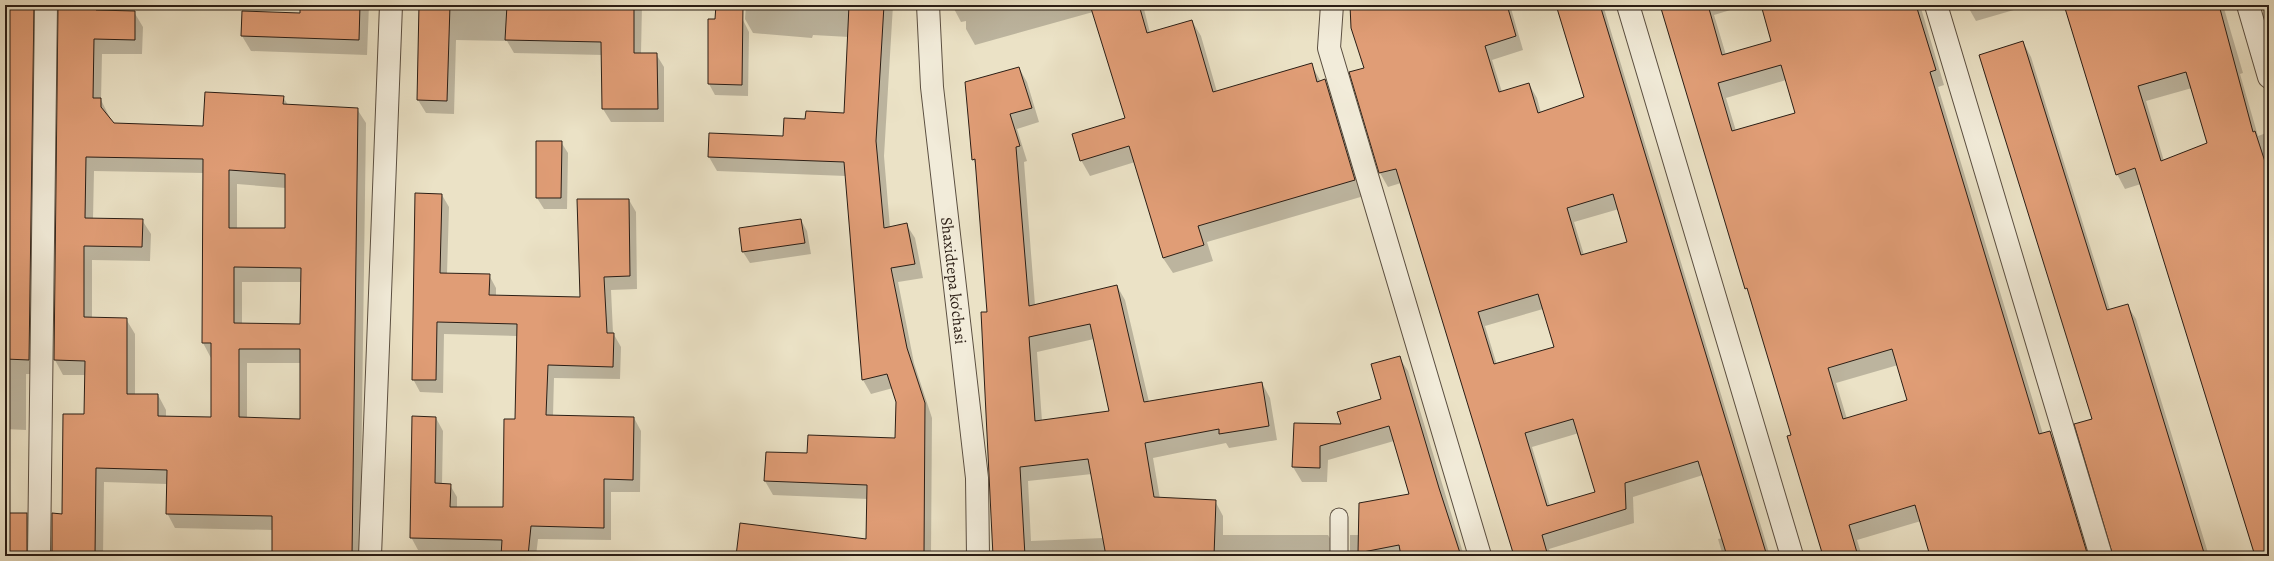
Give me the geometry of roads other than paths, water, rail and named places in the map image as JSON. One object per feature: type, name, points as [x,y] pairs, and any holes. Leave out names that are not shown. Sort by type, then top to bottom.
[{"type":"street","points":[[39,556],[46,5]]},
{"type":"street","points":[[370,556],[391,5]]},
{"type":"street","name":"Shaxidtepa ko'chasi","points":[[928,5],[932,86],[977,478],[978,556]]},
{"type":"street","points":[[1332,5],[1329,48],[1480,556]]},
{"type":"street","points":[[1628,5],[1792,556]]},
{"type":"street","points":[[1936,5],[2101,556]]},
{"type":"street","points":[[2248,5],[2269,77]]},
{"type":"lane","points":[[1339,517],[1339,556]]}]
